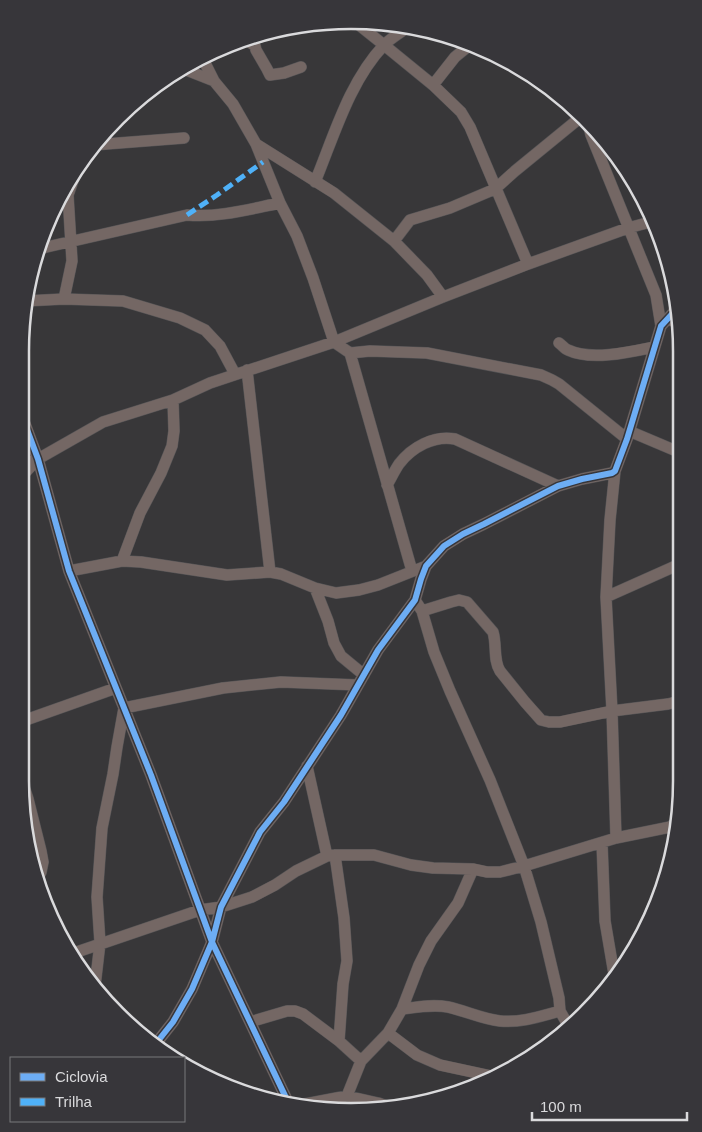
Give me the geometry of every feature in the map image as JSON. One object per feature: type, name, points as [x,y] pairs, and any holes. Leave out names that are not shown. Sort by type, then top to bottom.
[{"type":"street","points":[[364,29],[433,85],[461,112],[470,127],[528,264]]},
{"type":"street","points":[[316,182],[348,99],[364,70],[384,45],[399,33]]},
{"type":"street","points":[[252,45],[270,75],[284,73],[301,67]]},
{"type":"street","points":[[433,85],[455,57],[464,49]]},
{"type":"street","points":[[205,64],[214,82],[233,104],[256,144],[306,261],[334,342],[350,353],[412,571]]},
{"type":"street","points":[[190,72],[214,82]]},
{"type":"street","points":[[394,241],[410,220],[450,208],[495,189],[576,121]]},
{"type":"street","points":[[105,144],[184,138]]},
{"type":"street","points":[[256,144],[334,194],[394,241],[427,275],[443,297]]},
{"type":"street","points":[[598,144],[628,228],[656,295],[664,322]]},
{"type":"street","points":[[64,299],[72,261],[68,197]]},
{"type":"street","points":[[46,247],[187,215],[237,212],[280,203]]},
{"type":"street","points":[[29,462],[103,422],[173,400],[235,374],[334,342],[528,264],[647,223]]},
{"type":"street","points":[[33,301],[64,299],[123,301],[180,318],[205,330],[220,346],[235,374]]},
{"type":"street","points":[[616,838],[606,597],[615,470],[628,435],[654,347],[664,322],[671,314]]},
{"type":"street","points":[[664,322],[672,323]]},
{"type":"street","points":[[559,343],[567,350],[588,355],[616,354],[654,347]]},
{"type":"street","points":[[350,353],[370,351],[427,353],[541,376],[559,384],[628,435],[673,450]]},
{"type":"street","points":[[247,370],[270,572]]},
{"type":"street","points":[[122,561],[140,513],[161,473],[172,446],[174,431],[173,400]]},
{"type":"street","points":[[29,435],[38,459],[69,571],[151,775],[212,942],[285,1096]]},
{"type":"street","points":[[388,485],[400,464],[413,450],[430,440],[446,438],[455,439],[558,486]]},
{"type":"street","points":[[29,469],[38,459]]},
{"type":"street","points":[[159,1040],[173,1022],[192,989],[212,942],[222,907],[260,832],[284,802],[341,715],[378,650],[415,600],[420,579],[426,566],[444,546],[463,534],[558,486],[612,473],[615,470]]},
{"type":"street","points":[[69,571],[122,561],[141,562],[227,576],[270,572],[281,574],[315,588],[336,593],[378,585],[426,566]]},
{"type":"street","points":[[606,597],[673,570]]},
{"type":"street","points":[[315,588],[328,621],[334,643],[341,656],[364,675]]},
{"type":"street","points":[[415,600],[422,611],[434,652],[490,780],[524,866],[541,922],[559,998],[560,1011],[566,1021]]},
{"type":"street","points":[[422,611],[459,600],[467,602],[494,632],[497,666],[500,671],[541,720],[560,722],[612,711],[673,703]]},
{"type":"street","points":[[124,708],[223,688],[281,682],[358,685]]},
{"type":"street","points":[[29,719],[116,688]]},
{"type":"street","points":[[96,978],[100,943],[97,897],[102,828],[124,708]]},
{"type":"street","points":[[307,766],[331,855],[344,918],[347,961],[343,984],[339,1041]]},
{"type":"street","points":[[29,804],[42,851],[42,869]]},
{"type":"street","points":[[78,951],[200,910],[222,907],[252,897],[296,871],[331,855],[374,855],[411,865],[433,868],[500,872],[616,838],[669,827]]},
{"type":"street","points":[[602,843],[605,921],[613,968]]},
{"type":"street","points":[[346,1096],[361,1061],[388,1033],[402,1009],[419,965],[431,941],[458,903],[473,869]]},
{"type":"street","points":[[402,1009],[429,1006],[447,1007],[484,1018],[502,1021],[527,1020],[560,1011]]},
{"type":"street","points":[[250,1022],[287,1011],[295,1011],[303,1014],[339,1041],[361,1061]]},
{"type":"street","points":[[388,1033],[417,1055],[440,1065],[482,1075]]},
{"type":"street","points":[[319,1101],[346,1096],[376,1102]]},
{"type":"marked path","points":[[187,215],[263,162]]},
{"type":"cycle path","points":[[159,1040],[173,1022],[192,989],[212,942],[221,907],[260,832],[284,802],[341,715],[378,650],[415,600],[426,566],[444,546],[463,534],[558,486],[615,471],[627,439],[661,326],[671,315]]},
{"type":"cycle path","points":[[29,435],[38,459],[69,571],[151,775],[212,942],[285,1096]]}]
